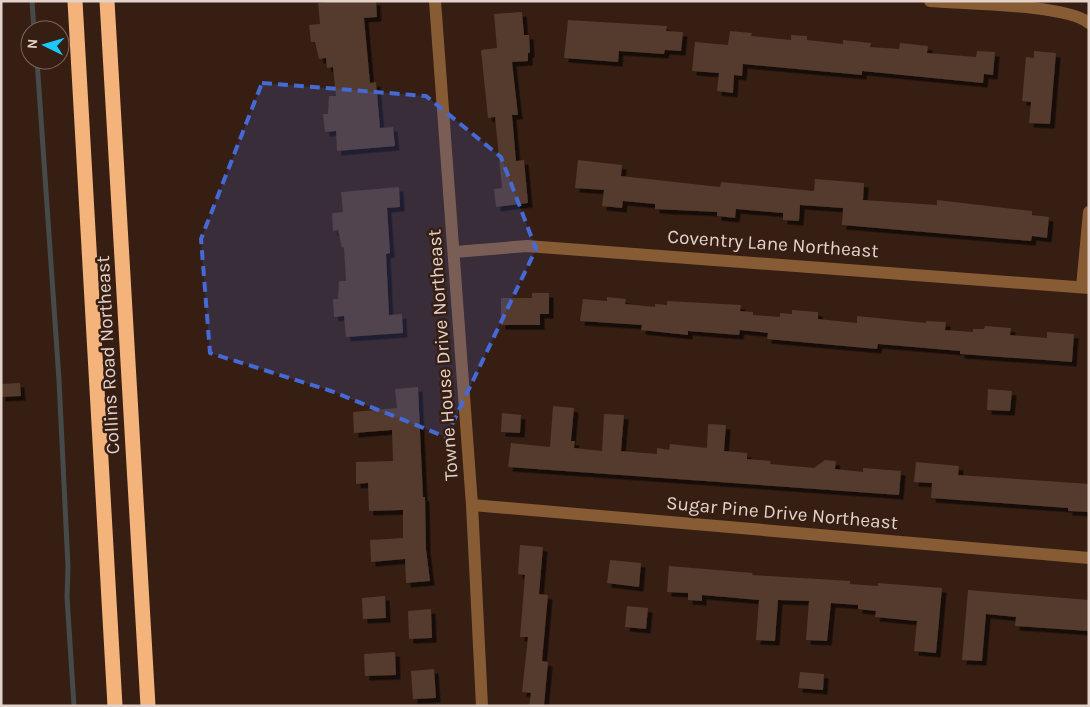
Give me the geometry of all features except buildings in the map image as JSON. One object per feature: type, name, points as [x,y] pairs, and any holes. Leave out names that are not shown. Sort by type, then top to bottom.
[{"type":"highway","name":"Collins Road Northeast","points":[[75,1],[115,706]]},
{"type":"highway","name":"Collins Road Northeast","points":[[107,1],[148,706]]},
{"type":"street","name":"Towne House Drive Northeast","points":[[435,1],[455,252],[472,506],[482,706]]},
{"type":"street","points":[[930,1],[1051,11],[1081,17],[1089,24]]},
{"type":"street","points":[[1085,287],[1089,212]]},
{"type":"street","name":"Coventry Lane Northeast","points":[[455,252],[527,246],[554,247],[1085,287]]},
{"type":"street","name":"Sugar Pine Drive Northeast","points":[[472,506],[1089,558]]},
{"type":"highlighted area","points":[[262,83],[426,96],[501,157],[536,249],[446,437],[331,391],[210,353],[201,239]]},
{"type":"waterway","points":[[32,1],[33,20]]},
{"type":"waterway","points":[[38,70],[59,380],[68,567],[67,597],[74,706]]}]
